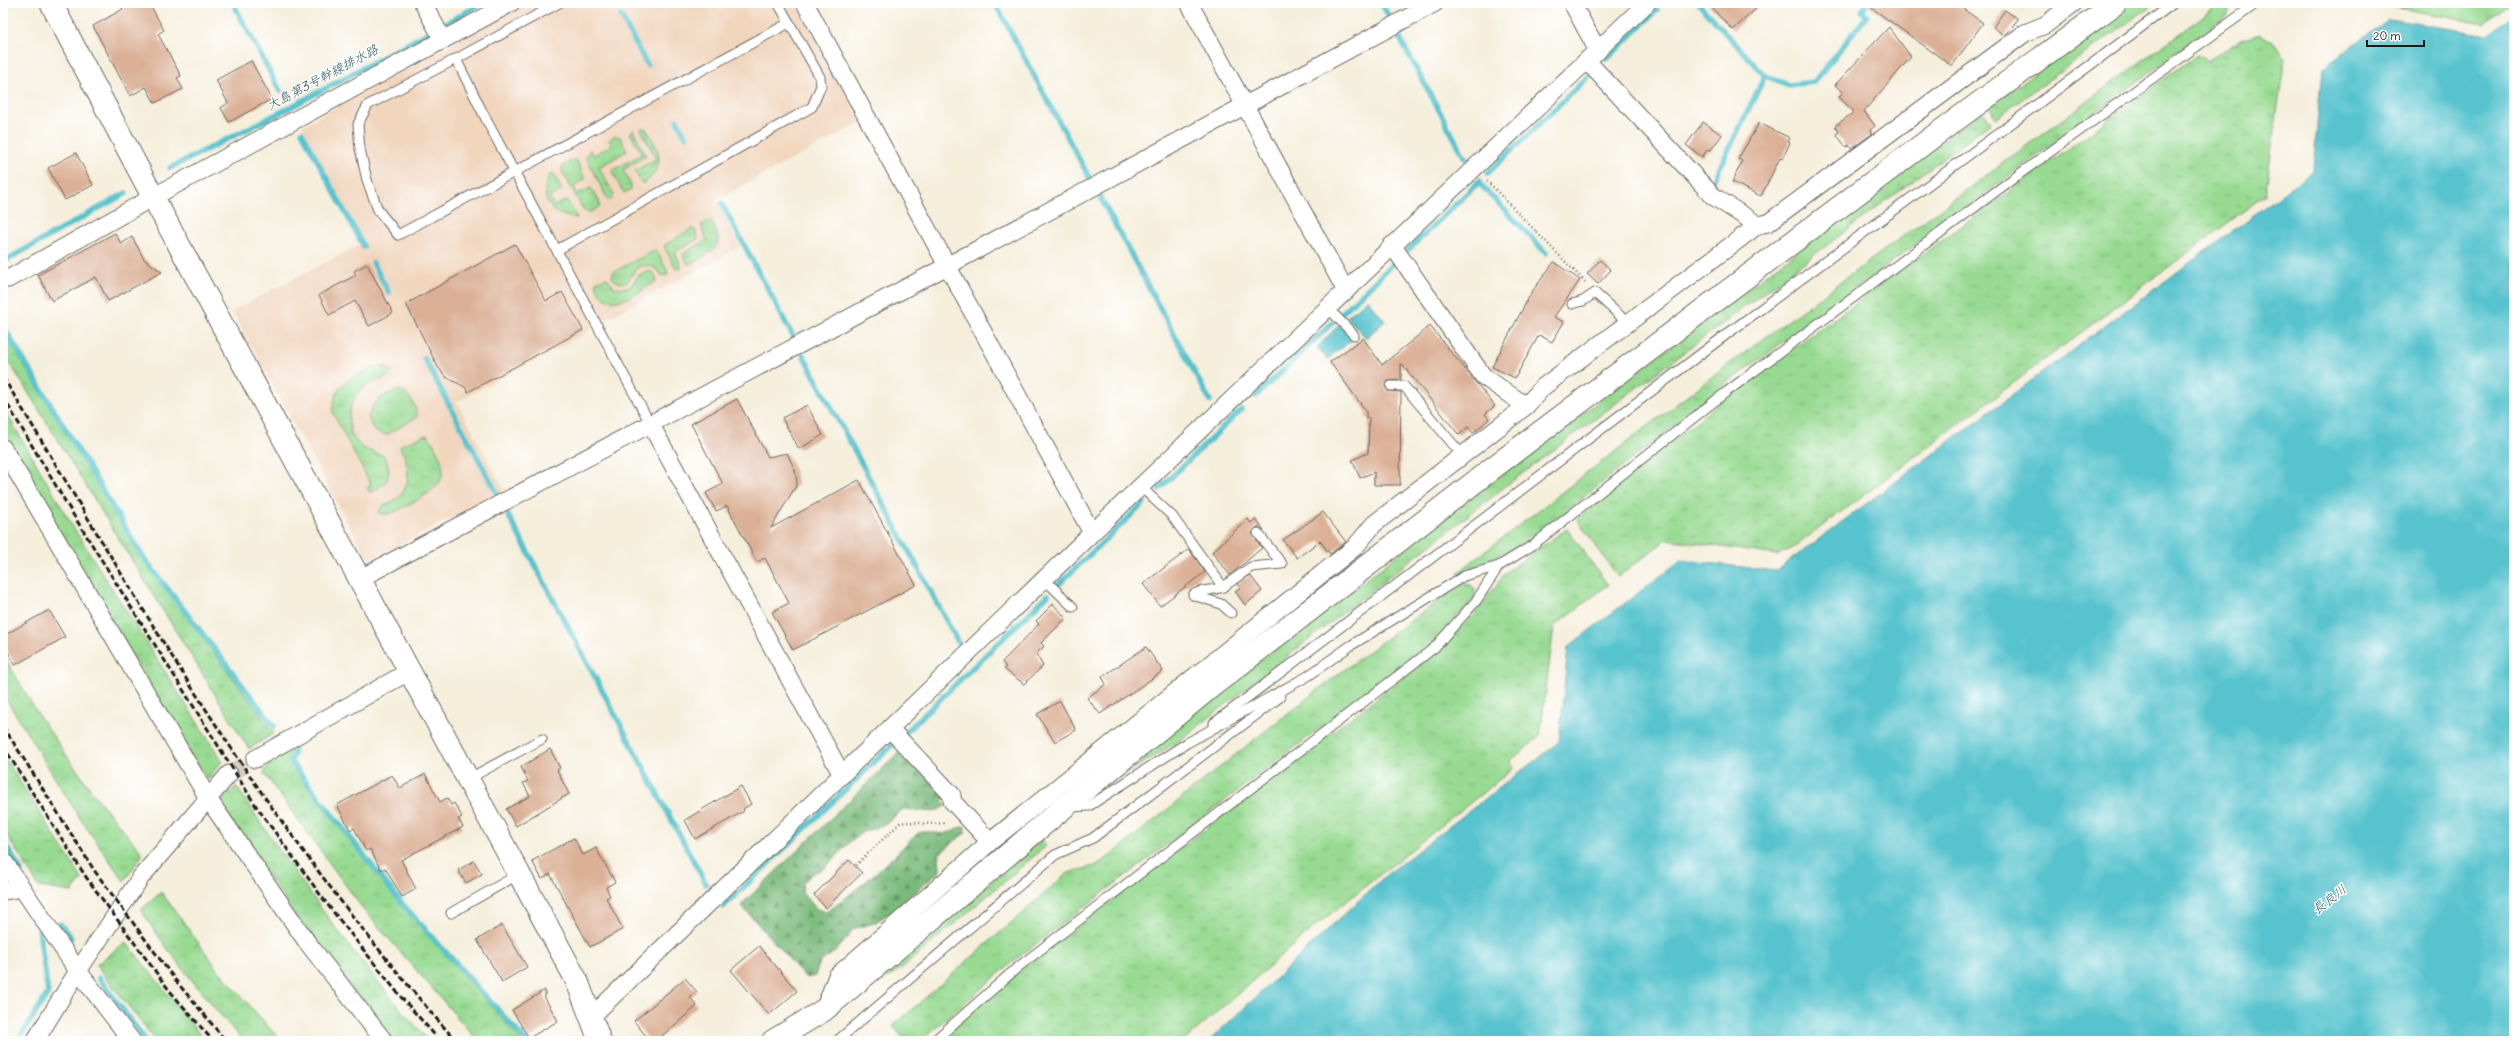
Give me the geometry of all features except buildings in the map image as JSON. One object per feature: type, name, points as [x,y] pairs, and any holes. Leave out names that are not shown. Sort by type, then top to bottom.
[{"type":"street","points":[[51,3],[153,197],[576,981],[592,1017],[599,1041]]},
{"type":"street","points":[[423,3],[442,38]]},
{"type":"street","points":[[3,279],[8,279],[153,197],[442,38],[511,3]]},
{"type":"street","points":[[805,3],[1092,533]]},
{"type":"street","points":[[1189,3],[1346,292]]},
{"type":"street","points":[[359,579],[651,425],[1436,3]]},
{"type":"street","points":[[1572,3],[1593,56],[1713,196],[1758,225]]},
{"type":"street","points":[[592,1017],[1044,579],[1647,3]]},
{"type":"street","points":[[824,1010],[837,976],[990,842],[1354,547],[1374,524],[1526,406],[1543,387],[1758,225],[1768,223],[2025,33],[2045,24],[2074,3]]},
{"type":"street","points":[[773,1041],[824,1010],[1063,808],[1212,686],[1494,467],[1938,133],[2116,3]]},
{"type":"street","points":[[1392,245],[1483,376],[1526,406]]},
{"type":"street","points":[[651,425],[842,775]]},
{"type":"street","points":[[3,448],[209,800],[307,942],[384,1041]]},
{"type":"street","points":[[255,759],[408,672]]},
{"type":"street","points":[[890,729],[952,795],[952,802],[990,842]]},
{"type":"street","points":[[35,1041],[78,971],[141,877],[209,800],[229,774]]},
{"type":"street","points":[[3,860],[78,971],[132,1041]]},
{"type":"street","points":[[3,891],[22,888]]},
{"type":"lane","points":[[559,3],[368,105],[358,124],[360,149],[367,180],[378,210],[398,235],[515,173],[789,22]]},
{"type":"lane","points":[[557,250],[812,107],[820,86],[820,77],[778,3]]},
{"type":"lane","points":[[1188,743],[1723,337],[2174,3]]},
{"type":"lane","points":[[837,1041],[1055,855],[1093,838],[1350,646],[1464,576],[1499,566],[1533,545],[1725,393],[2011,180],[2257,3]]},
{"type":"lane","points":[[456,59],[515,173],[651,425]]},
{"type":"lane","points":[[1572,304],[1583,301],[1595,293],[1628,323]]},
{"type":"lane","points":[[1328,308],[1354,335]]},
{"type":"lane","points":[[1391,386],[1404,386],[1462,455]]},
{"type":"lane","points":[[1141,487],[1172,516],[1224,587]]},
{"type":"lane","points":[[1231,613],[1221,604],[1193,595],[1197,592],[1213,591],[1224,587],[1251,567],[1282,564],[1258,533]]},
{"type":"lane","points":[[934,1041],[1018,967],[1434,648],[1476,601],[1499,566]]},
{"type":"lane","points":[[1044,579],[1073,607]]},
{"type":"lane","points":[[1063,808],[1089,806],[1188,743],[1308,676]]},
{"type":"lane","points":[[467,780],[542,739]]},
{"type":"lane","points":[[451,913],[519,874]]},
{"type":"path","points":[[1474,167],[1595,293]]},
{"type":"path","points":[[856,864],[900,823],[910,821],[933,824],[943,823],[951,820],[960,810]]},
{"type":"shaded area","points":[[528,3],[796,3],[862,122],[716,200],[740,247],[588,329],[589,332],[457,402],[506,494],[489,498],[369,561],[232,311],[365,242],[302,126]]},
{"type":"green space","points":[[2131,3],[2155,3],[1996,118],[1989,107]]},
{"type":"green space","points":[[2221,3],[2231,4],[2228,15],[1727,383],[1533,538],[1460,574],[1457,573],[1725,367]]},
{"type":"green space","points":[[2374,3],[2512,3],[2483,24]]},
{"type":"green space","points":[[2260,34],[2273,42],[2285,58],[2265,195],[1794,547],[1777,555],[1667,539],[1618,577],[1577,519],[1724,399],[2197,55],[2207,61],[2241,40]]},
{"type":"green space","points":[[1983,111],[1991,122],[1507,485],[1179,741],[1101,789],[1173,729],[1501,475]]},
{"type":"green space","points":[[641,129],[646,129],[658,150],[659,163],[652,176],[645,183],[641,183],[635,171],[656,159]]},
{"type":"green space","points":[[633,130],[646,156],[623,170],[631,185],[631,190],[624,193],[613,174],[613,170],[642,154],[630,133]]},
{"type":"green space","points":[[615,136],[620,137],[627,151],[599,167],[614,195],[611,200],[608,200],[586,157],[590,150],[594,155],[612,145],[609,140]]},
{"type":"green space","points":[[573,160],[577,161],[585,179],[574,187],[578,194],[591,188],[599,201],[600,206],[591,212],[584,211],[562,171],[562,167]]},
{"type":"green space","points":[[550,174],[554,175],[562,190],[550,197],[554,206],[567,200],[577,218],[560,214],[553,210],[549,205],[545,192]]},
{"type":"green space","points":[[707,221],[711,221],[715,228],[718,242],[713,250],[697,261],[688,264],[683,256],[684,253],[707,240],[701,225]]},
{"type":"green space","points":[[691,229],[695,230],[698,239],[675,252],[682,268],[676,269],[664,246]]},
{"type":"green space","points":[[656,250],[668,272],[668,275],[662,276],[654,268],[645,266],[637,267],[627,282],[620,283],[612,278],[613,272]]},
{"type":"green space","points":[[649,271],[654,273],[657,281],[622,300],[608,300],[602,296],[596,282],[607,278],[615,288],[630,287],[639,275]]},
{"type":"green space","points":[[3,331],[143,558],[274,733],[249,749],[3,352]]},
{"type":"green space","points":[[375,367],[385,367],[393,371],[386,377],[366,386],[356,395],[352,403],[349,420],[350,428],[357,443],[366,449],[384,456],[389,468],[388,478],[382,486],[370,492],[367,488],[371,485],[333,413],[336,394],[340,388],[351,379]]},
{"type":"green space","points":[[400,390],[407,394],[412,401],[416,409],[417,417],[386,435],[374,431],[368,417],[373,407],[384,396]]},
{"type":"green space","points":[[3,407],[76,532],[222,761],[207,780],[3,439]]},
{"type":"green space","points":[[426,435],[432,441],[441,460],[443,470],[442,478],[433,490],[397,511],[390,514],[379,513],[382,507],[400,496],[406,485],[408,472],[405,459],[400,448],[401,445]]},
{"type":"green space","points":[[1567,529],[1608,585],[1554,626],[1540,736],[1510,761],[1514,768],[1314,927],[1184,1041],[939,1041],[1020,971],[1437,652],[1475,614],[1506,572]]},
{"type":"green space","points":[[1463,584],[1471,585],[1475,589],[1474,599],[1431,644],[1016,959],[920,1041],[906,1041],[893,1026],[1068,873],[1095,866],[1109,857],[1240,751],[1372,649]]},
{"type":"green space","points":[[3,655],[41,719],[93,793],[143,854],[124,881],[79,817],[3,694]]},
{"type":"green space","points":[[290,750],[292,754],[289,762],[398,902],[522,1041],[478,1041],[363,909],[264,773],[268,766]]},
{"type":"green space","points":[[902,750],[945,796],[942,800],[947,805],[935,812],[903,809],[886,824],[863,832],[852,840],[825,868],[812,874],[803,883],[802,893],[817,909],[826,912],[862,884],[918,833],[927,832],[943,834],[963,827],[966,827],[966,832],[939,854],[940,871],[893,911],[874,923],[853,929],[839,948],[820,962],[815,976],[806,978],[741,905]]},
{"type":"green space","points":[[3,755],[82,879],[72,892],[39,887],[3,829]]},
{"type":"green space","points":[[236,786],[304,885],[352,949],[402,1011],[429,1041],[394,1041],[316,945],[219,804]]},
{"type":"green space","points":[[1042,839],[1046,846],[903,967],[883,981],[878,977]]},
{"type":"green space","points":[[161,892],[220,972],[281,1041],[243,1041],[189,977],[141,910]]},
{"type":"green space","points":[[126,942],[205,1041],[156,1041],[96,965]]},
{"type":"water","name":"長良川","points":[[2514,15],[2514,1041],[1209,1041],[1385,876],[1559,742],[1568,647],[1681,560],[1776,571],[2313,171],[2322,69],[2389,19],[2488,35]]},
{"type":"water","points":[[1367,299],[1385,321],[1366,338],[1347,317]]},
{"type":"water","points":[[1339,325],[1353,339],[1327,359],[1317,347]]},
{"type":"waterway","points":[[233,3],[280,91]]},
{"type":"waterway","name":"大島第3号幹線排水路","points":[[170,168],[289,108],[483,3]]},
{"type":"waterway","points":[[995,3],[1090,179]]},
{"type":"waterway","points":[[1381,3],[1389,17]]},
{"type":"waterway","points":[[1698,3],[1765,76],[1712,183]]},
{"type":"waterway","points":[[1765,76],[1789,85],[1814,82],[1867,16],[1862,11],[1867,3]]},
{"type":"waterway","points":[[1607,59],[1657,10]]},
{"type":"waterway","points":[[621,16],[647,65]]},
{"type":"waterway","points":[[1398,35],[1465,158]]},
{"type":"waterway","points":[[1488,173],[1589,76]]},
{"type":"waterway","points":[[677,120],[686,137]]},
{"type":"waterway","points":[[302,132],[364,247]]},
{"type":"waterway","points":[[1408,250],[1480,181]]},
{"type":"waterway","points":[[1478,182],[1546,253]]},
{"type":"waterway","points":[[3,262],[126,193]]},
{"type":"waterway","points":[[1099,195],[1210,401]]},
{"type":"waterway","points":[[722,204],[795,340]]},
{"type":"waterway","points":[[373,263],[389,293]]},
{"type":"waterway","points":[[1342,313],[1394,263]]},
{"type":"waterway","points":[[1256,396],[1332,323]]},
{"type":"waterway","points":[[3,326],[143,557],[274,726]]},
{"type":"waterway","points":[[803,355],[959,644]]},
{"type":"waterway","points":[[424,358],[499,497]]},
{"type":"waterway","points":[[1159,489],[1241,410]]},
{"type":"waterway","points":[[1059,584],[1144,503]]},
{"type":"waterway","points":[[508,515],[706,884]]},
{"type":"waterway","points":[[905,733],[1048,595]]},
{"type":"waterway","points":[[723,907],[893,744]]},
{"type":"waterway","points":[[294,751],[291,762],[399,900],[526,1041]]},
{"type":"waterway","points":[[3,841],[21,871]]},
{"type":"waterway","points":[[60,924],[71,938]]},
{"type":"waterway","points":[[18,1041],[48,993],[39,931]]},
{"type":"waterway","points":[[99,978],[146,1041]]},
{"type":"tunnel","points":[[229,774],[255,759]]},
{"type":"railway","points":[[3,377],[131,590],[231,748],[266,799],[358,923],[406,983],[456,1041]]},
{"type":"railway","points":[[3,397],[74,516],[256,806],[327,904],[401,997],[440,1041]]},
{"type":"railway","points":[[3,726],[94,870],[176,981],[226,1041]]},
{"type":"railway","points":[[3,746],[86,877],[169,990],[213,1041]]}]
